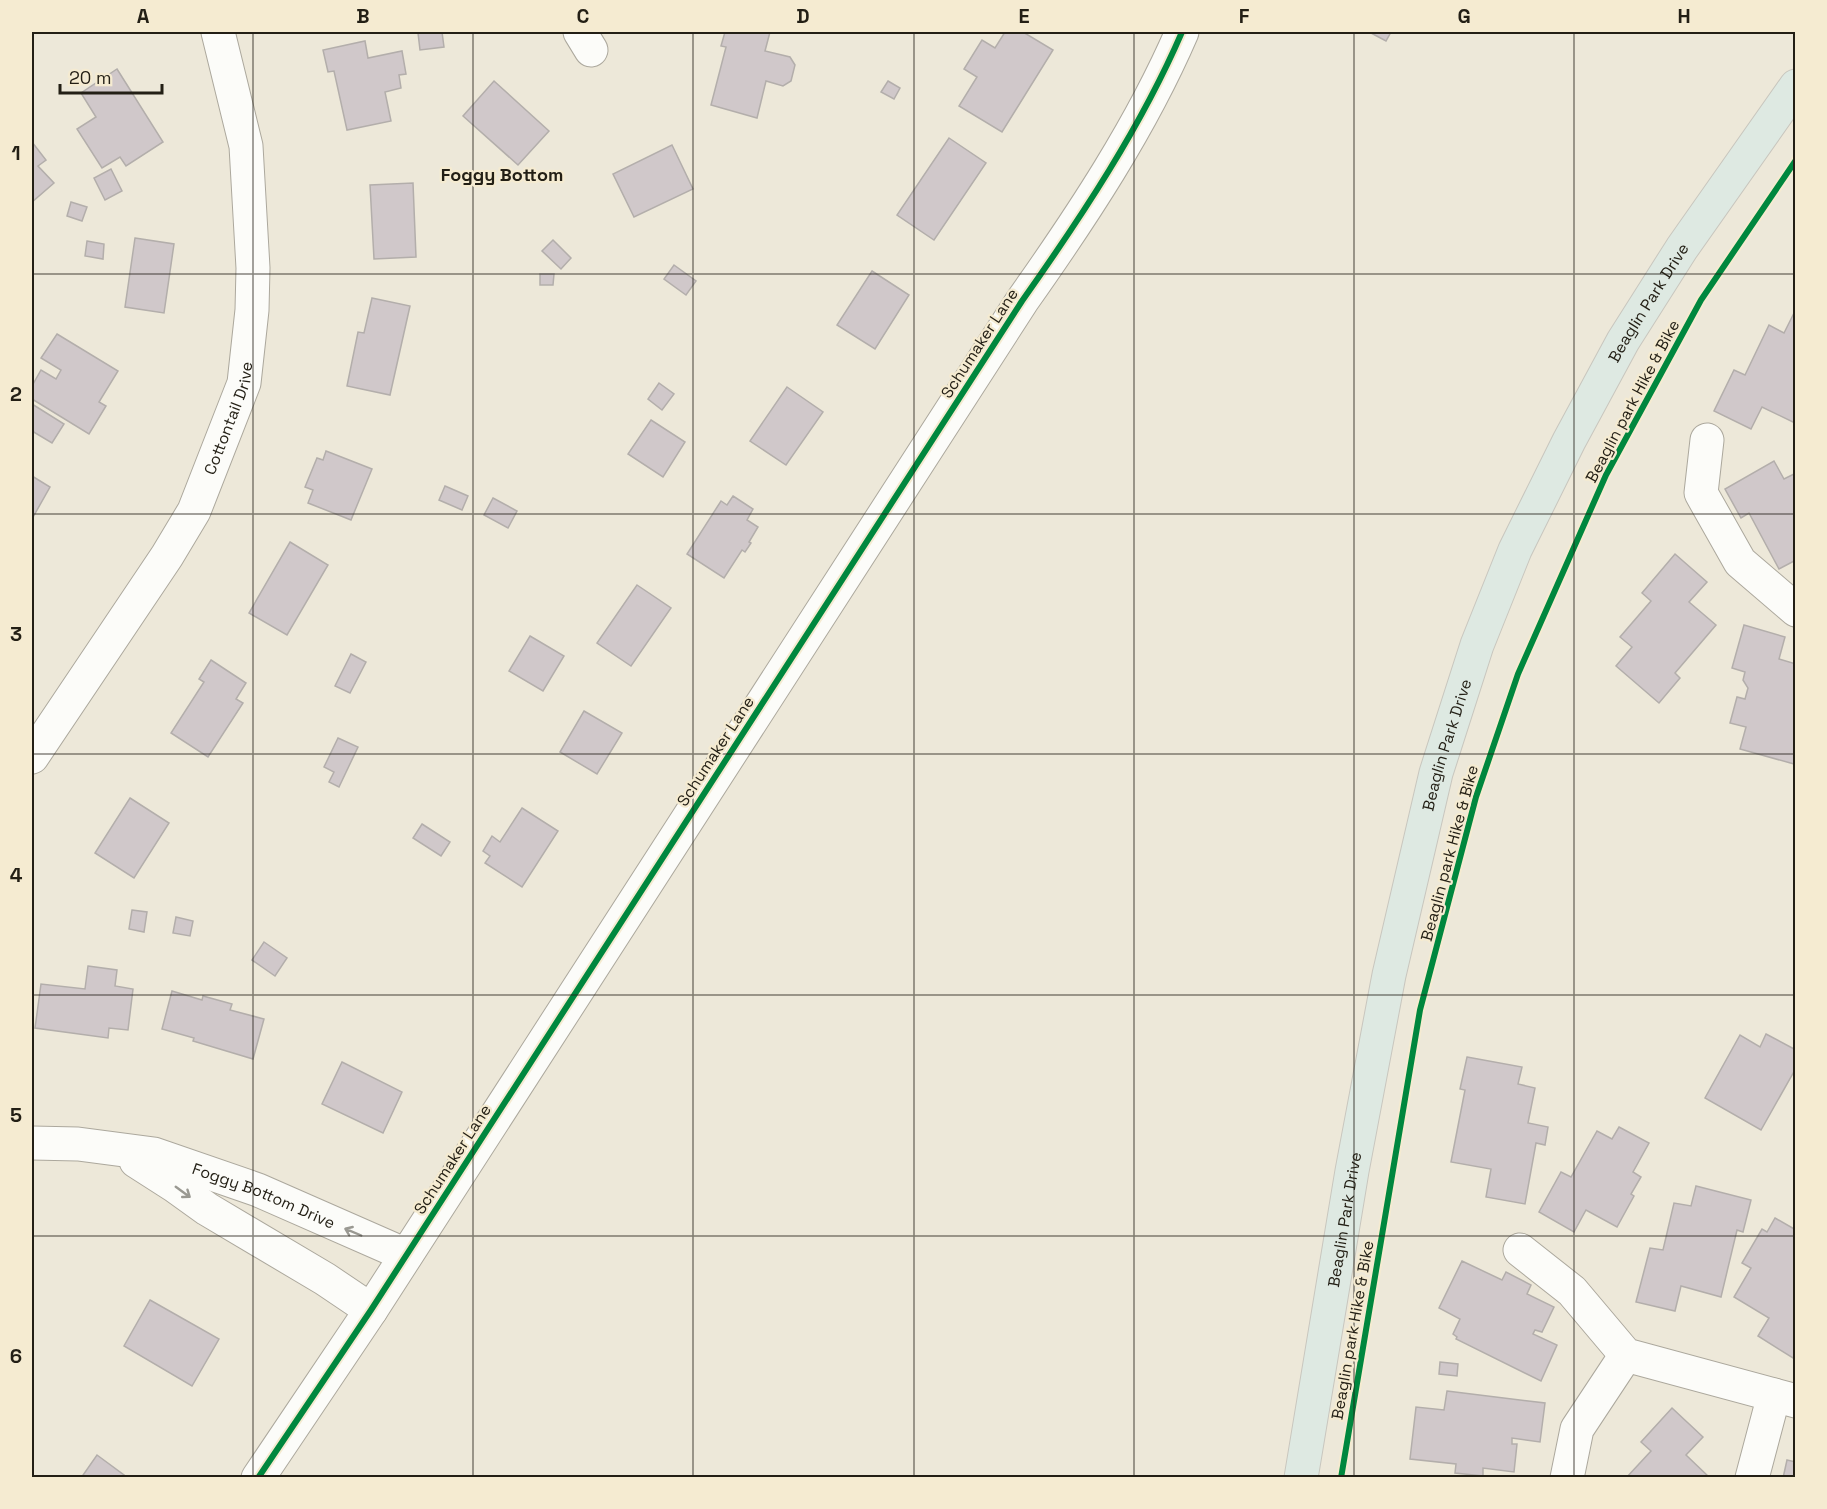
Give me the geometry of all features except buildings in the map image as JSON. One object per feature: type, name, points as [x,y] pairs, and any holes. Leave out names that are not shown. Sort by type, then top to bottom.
[{"type":"main road","name":"Beaglin Park Drive","points":[[1301,1478],[1352,1171],[1389,975],[1436,773],[1477,645],[1515,550],[1569,441],[1623,341],[1682,248],[1796,86]]},
{"type":"street","name":"Cottontail Drive","points":[[32,757],[167,556],[194,511],[244,383],[252,310],[253,268],[246,146],[218,32]]},
{"type":"street","name":"Schumaker Lane","points":[[258,1478],[371,1310],[1009,321],[1081,217],[1131,132],[1182,32]]},
{"type":"street","points":[[1707,440],[1701,493],[1740,562],[1796,610]]},
{"type":"street","name":"Foggy Bottom Drive","points":[[32,1143],[78,1144],[154,1154],[258,1190],[406,1255]]},
{"type":"street","name":"Foggy Bottom Drive","points":[[116,1149],[207,1209],[325,1279],[371,1310]]},
{"type":"street","points":[[1521,1251],[1572,1291],[1626,1355],[1785,1398],[1752,1478]]},
{"type":"street","points":[[1567,1478],[1577,1429],[1626,1355]]},
{"type":"cycle path","points":[[258,1478],[371,1310],[1022,301],[1088,204],[1148,102],[1182,32]]},
{"type":"cycle path","name":"Beaglin park Hike & Bike","points":[[1341,1478],[1420,1010],[1476,797],[1518,674],[1606,475],[1701,300],[1796,160]]},
{"type":"district","name":"Foggy Bottom","points":[[502,175]]}]
